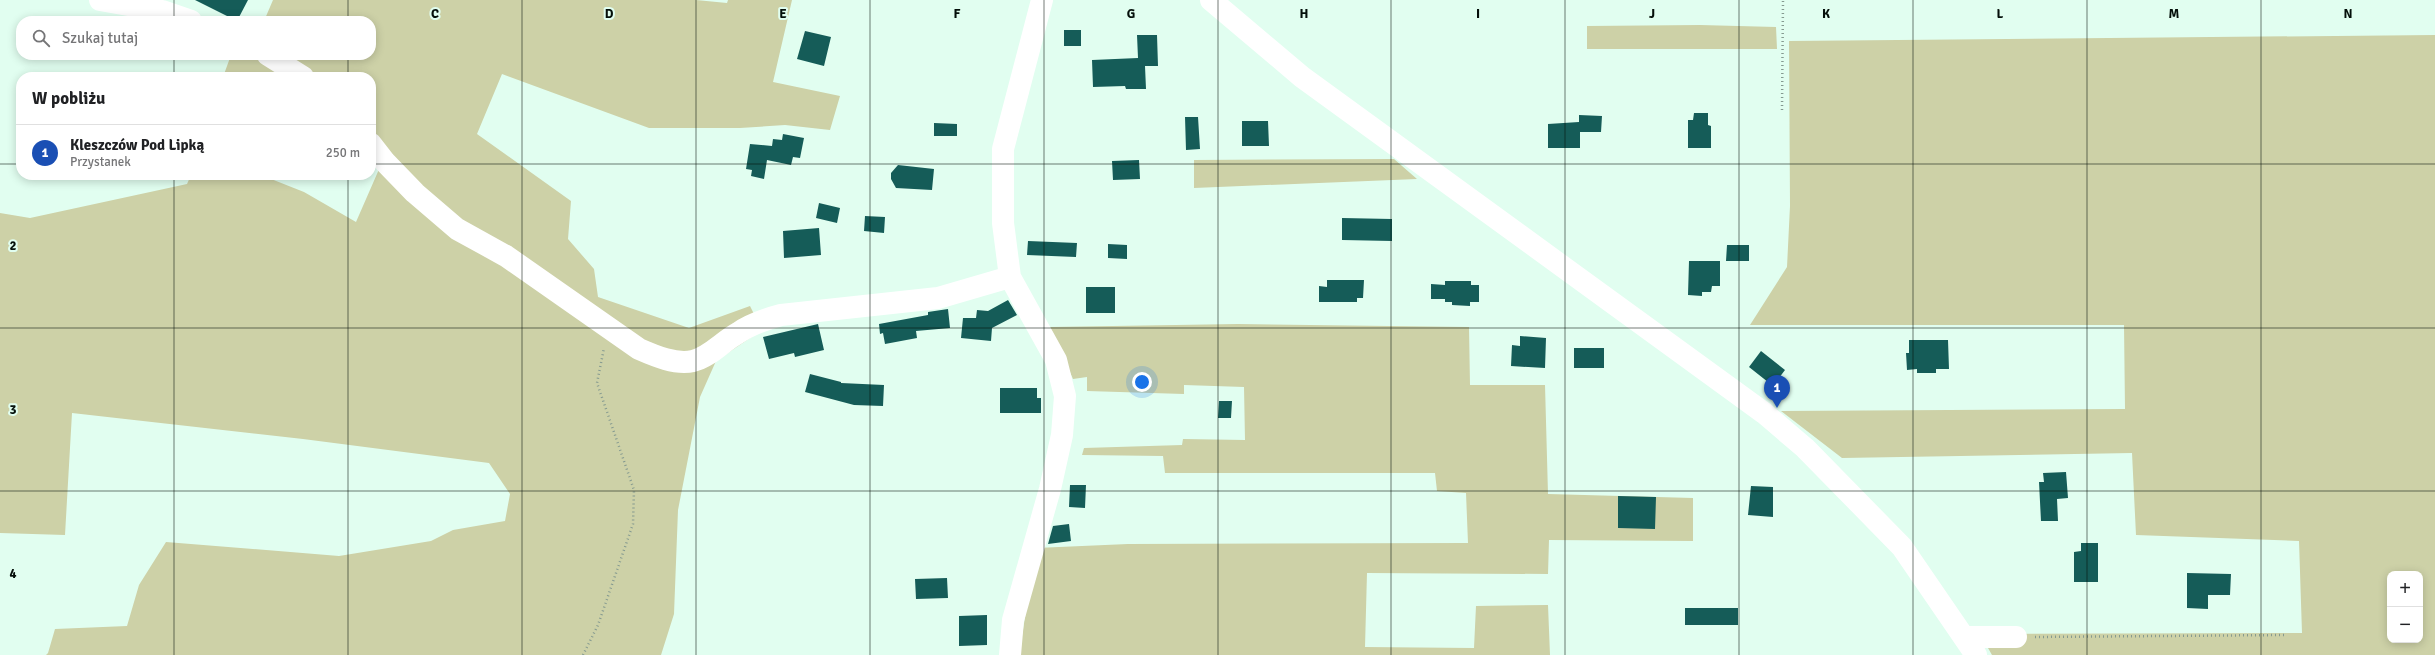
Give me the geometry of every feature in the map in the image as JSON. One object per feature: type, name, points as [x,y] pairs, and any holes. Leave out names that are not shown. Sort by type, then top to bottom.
[{"type":"street","points":[[100,0],[162,11],[176,16]]},
{"type":"street","points":[[1010,655],[1013,620],[1050,489],[1062,435],[1065,396],[1056,360],[1010,277],[1003,223],[1003,149],[1042,0]]},
{"type":"street","points":[[1211,0],[1302,77],[1764,413],[1805,448],[1902,547],[1971,646],[2016,637]]},
{"type":"street","points":[[276,60],[295,72]]},
{"type":"street","points":[[376,150],[415,194],[457,228],[506,256],[639,349],[657,357],[679,362],[693,361],[713,351],[745,329],[781,315],[938,298],[1010,277]]},
{"type":"path","points":[[1782,110],[1783,0]]},
{"type":"path","points":[[583,655],[598,625],[633,524],[634,490],[597,383],[601,357],[612,329]]},
{"type":"path","points":[[2016,637],[2286,635]]},
{"type":"green space","points":[[273,0],[696,0],[727,3],[728,0],[792,0],[773,82],[840,96],[830,130],[785,125],[740,128],[649,128],[502,74],[477,134],[571,201],[568,239],[594,269],[598,297],[689,328],[750,306],[762,330],[716,361],[700,397],[678,510],[674,614],[661,655],[46,655],[48,653],[55,629],[127,626],[139,585],[166,542],[339,556],[431,541],[453,530],[505,521],[510,494],[489,463],[303,439],[72,413],[65,535],[0,533],[0,213],[30,218],[187,184],[189,180],[274,180],[304,192],[356,222],[374,180],[376,180],[380,167],[376,161],[376,72],[312,72],[290,60],[376,60],[376,16],[266,16]]},
{"type":"green space","points":[[1700,25],[1776,27],[1777,49],[1587,49],[1587,26]]},
{"type":"green space","points":[[2435,35],[2435,655],[1992,655],[1980,634],[2302,633],[2299,541],[2136,535],[2132,453],[1842,458],[1781,411],[2125,409],[2124,325],[1750,325],[1787,267],[1790,206],[1789,41]]},
{"type":"green space","points":[[229,60],[263,60],[278,69],[277,72],[225,72]]},
{"type":"green space","points":[[1394,159],[1417,179],[1194,188],[1194,160]]},
{"type":"green space","points":[[1238,324],[1469,327],[1470,385],[1545,385],[1548,494],[1693,498],[1693,541],[1549,540],[1548,574],[1367,573],[1365,647],[1474,648],[1476,606],[1548,605],[1550,655],[1019,655],[1036,548],[1128,544],[1468,543],[1466,493],[1437,491],[1435,473],[1165,473],[1163,456],[1082,455],[1084,448],[1182,445],[1183,439],[1245,440],[1244,387],[1184,385],[1184,394],[1087,391],[1087,377],[1073,379],[1050,327]]},
{"type":"building","points":[[195,0],[248,0],[240,16],[227,16]]},
{"type":"building","points":[[1064,30],[1081,30],[1081,46],[1064,46]]},
{"type":"building","points":[[805,31],[831,37],[824,66],[797,59]]},
{"type":"building","points":[[1137,35],[1157,35],[1158,66],[1145,66],[1146,89],[1126,89],[1125,86],[1093,87],[1092,60],[1138,58]]},
{"type":"building","points":[[1694,113],[1708,113],[1708,125],[1711,126],[1711,148],[1688,148],[1688,120],[1693,120]]},
{"type":"building","points":[[1579,115],[1602,116],[1601,132],[1580,132],[1580,148],[1548,148],[1548,124],[1579,122]]},
{"type":"building","points":[[1185,117],[1198,117],[1200,149],[1186,150]]},
{"type":"building","points":[[1242,121],[1268,121],[1269,146],[1242,146]]},
{"type":"building","points":[[934,123],[957,124],[957,136],[934,136]]},
{"type":"building","points":[[783,134],[804,138],[800,158],[793,157],[791,165],[767,160],[764,179],[751,176],[752,170],[746,169],[750,144],[772,146],[773,139],[782,140]]},
{"type":"building","points":[[1139,160],[1140,179],[1113,180],[1112,161]]},
{"type":"building","points":[[898,165],[934,169],[932,190],[896,188],[891,179],[891,173]]},
{"type":"building","points":[[819,203],[840,208],[837,223],[816,218]]},
{"type":"building","points":[[865,216],[885,217],[884,233],[864,231]]},
{"type":"building","points":[[1342,218],[1392,219],[1392,241],[1342,240]]},
{"type":"building","points":[[819,228],[821,255],[784,258],[783,231]]},
{"type":"building","points":[[1028,241],[1077,243],[1076,257],[1027,255]]},
{"type":"building","points":[[1108,244],[1127,245],[1127,259],[1108,258]]},
{"type":"building","points":[[1727,245],[1749,245],[1749,261],[1726,261]]},
{"type":"building","points":[[1689,261],[1720,261],[1720,286],[1712,286],[1711,292],[1702,292],[1702,296],[1688,295]]},
{"type":"building","points":[[1327,280],[1364,280],[1363,298],[1357,298],[1357,302],[1319,302],[1319,286],[1327,287]]},
{"type":"building","points":[[1445,281],[1471,281],[1471,285],[1479,285],[1479,302],[1470,302],[1470,306],[1452,305],[1452,302],[1445,302],[1445,299],[1431,299],[1431,284],[1445,285]]},
{"type":"building","points":[[1086,287],[1115,287],[1115,313],[1086,313]]},
{"type":"building","points":[[1008,300],[1017,315],[992,328],[991,341],[961,338],[963,318],[976,318],[977,310],[988,311]]},
{"type":"building","points":[[948,309],[950,328],[916,331],[917,338],[885,344],[883,333],[880,334],[879,324],[928,315],[928,312]]},
{"type":"building","points":[[818,324],[824,350],[795,357],[794,353],[769,359],[763,337]]},
{"type":"building","points":[[1520,336],[1546,338],[1545,368],[1511,366],[1512,345],[1520,346]]},
{"type":"building","points":[[1909,340],[1948,340],[1949,369],[1936,369],[1936,373],[1917,373],[1917,369],[1907,370],[1906,353],[1909,353]]},
{"type":"building","points":[[1574,348],[1604,348],[1604,368],[1574,368]]},
{"type":"building","points":[[1761,351],[1785,370],[1773,386],[1749,367]]},
{"type":"building","points":[[810,374],[841,383],[884,385],[883,406],[854,405],[805,392]]},
{"type":"building","points":[[1000,388],[1037,388],[1037,398],[1041,398],[1041,413],[1000,413]]},
{"type":"building","points":[[1219,401],[1232,401],[1231,418],[1218,418]]},
{"type":"building","points":[[2066,472],[2068,498],[2057,499],[2058,521],[2041,521],[2039,482],[2044,482],[2043,473]]},
{"type":"building","points":[[1070,485],[1086,485],[1085,508],[1069,507]]},
{"type":"building","points":[[1751,486],[1773,487],[1773,517],[1748,515]]},
{"type":"building","points":[[1618,496],[1656,497],[1655,529],[1618,528]]},
{"type":"building","points":[[1069,524],[1071,541],[1048,544],[1053,526]]},
{"type":"building","points":[[2081,543],[2098,543],[2098,582],[2074,582],[2074,552],[2081,551]]},
{"type":"building","points":[[2187,573],[2231,574],[2230,595],[2208,595],[2208,609],[2187,608]]},
{"type":"building","points":[[947,578],[948,598],[916,599],[915,579]]},
{"type":"building","points":[[1685,608],[1738,608],[1738,625],[1685,625]]},
{"type":"building","points":[[987,615],[987,645],[959,646],[959,616]]},
{"type":"place","name":"Kleszczów Pod Lipką","points":[[1777,408]]}]
